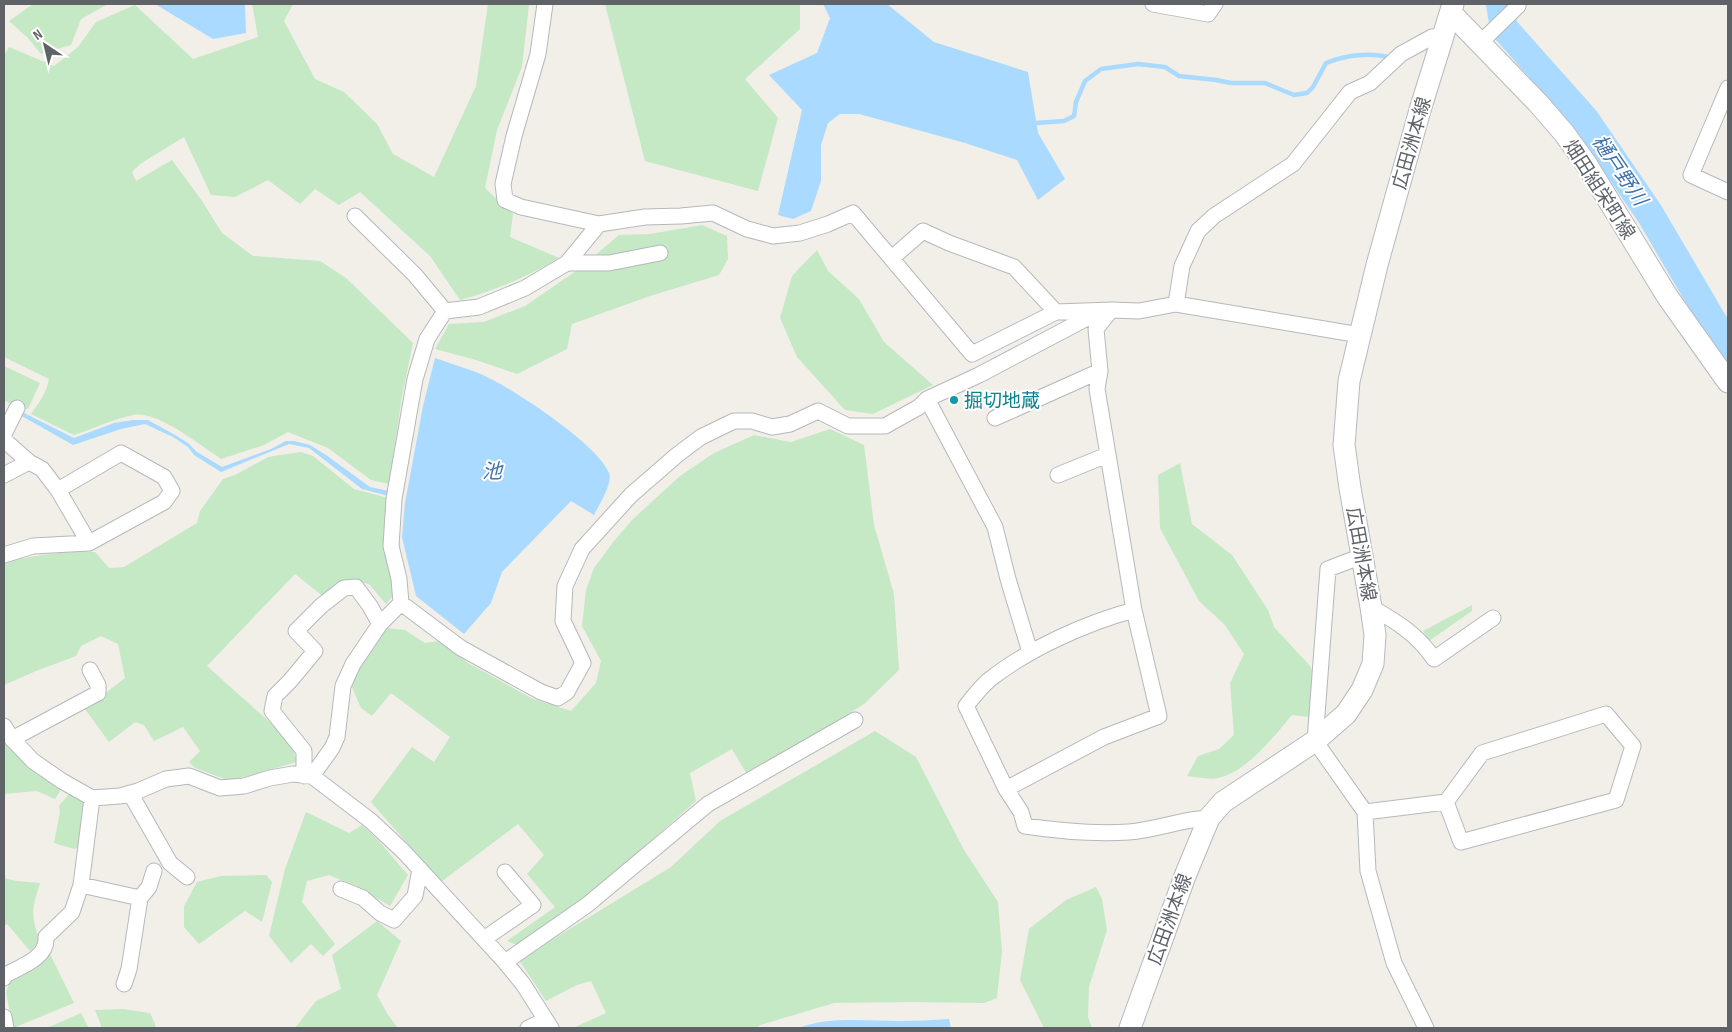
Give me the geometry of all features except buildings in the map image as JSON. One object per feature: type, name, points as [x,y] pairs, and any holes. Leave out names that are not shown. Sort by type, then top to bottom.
[{"type":"main road","name":"畑田組栄町線","points":[[1452,8],[1576,149],[1667,296],[1728,382]]},
{"type":"main road","name":"広田洲本線","points":[[1130,1028],[1185,876],[1209,818],[1223,802],[1315,741],[1346,714],[1362,690],[1374,664],[1375,635],[1344,445],[1349,380],[1420,110],[1452,8]]},
{"type":"street","points":[[545,4],[538,54],[514,136],[503,184],[505,200],[521,208],[599,224],[645,217],[713,213],[746,229],[773,236],[800,234],[853,213],[972,354],[1056,312],[1139,311],[1176,304],[1360,335]]},
{"type":"street","points":[[1153,4],[1208,14],[1215,4]]},
{"type":"street","points":[[1483,41],[1518,5]]},
{"type":"street","points":[[1176,304],[1182,266],[1198,231],[1214,216],[1293,164],[1350,92],[1370,83],[1401,54],[1432,37],[1444,36]]},
{"type":"street","points":[[1728,88],[1690,175],[1728,192]]},
{"type":"street","points":[[355,216],[414,275],[446,311]]},
{"type":"street","points":[[446,311],[478,308],[525,288],[567,263],[599,224]]},
{"type":"street","points":[[892,258],[923,231],[949,243],[1014,267],[1056,312]]},
{"type":"street","points":[[567,263],[609,262],[660,253]]},
{"type":"street","points":[[1006,789],[1104,738],[1159,716],[1134,610],[1096,389],[1100,371],[1096,329],[1111,310]]},
{"type":"street","points":[[446,311],[427,339],[414,380],[394,499],[391,546],[399,579],[401,602],[461,648],[541,692],[558,698],[567,692],[583,663],[563,620],[566,586],[582,549],[631,495],[701,437],[734,421],[752,421],[772,427],[790,424],[818,411],[848,426],[885,426],[920,407],[927,399],[979,375],[1089,317],[1111,310]]},
{"type":"street","points":[[995,418],[1100,371]]},
{"type":"street","points":[[927,399],[995,527],[1008,579],[1030,652]]},
{"type":"street","points":[[4,434],[16,411]]},
{"type":"street","points":[[4,440],[29,462],[42,469],[58,490],[89,542]]},
{"type":"street","points":[[4,555],[34,546],[89,542],[164,502],[172,491],[164,477],[121,453],[58,490]]},
{"type":"street","points":[[1058,475],[1106,455]]},
{"type":"street","points":[[4,475],[29,462]]},
{"type":"street","points":[[1362,556],[1328,569],[1315,741],[1365,812],[1368,871],[1394,963],[1426,1028]]},
{"type":"street","points":[[308,776],[304,751],[272,711],[275,696],[315,650],[296,630],[320,606],[344,588],[356,587],[380,624]]},
{"type":"street","points":[[308,776],[332,748],[337,737],[343,686],[353,664],[380,624],[401,602]]},
{"type":"street","points":[[1371,607],[1415,635],[1434,659],[1493,618]]},
{"type":"street","points":[[1134,610],[1106,618],[1030,652],[988,681],[966,706],[1006,789],[1021,812],[1024,826],[1059,831],[1130,832],[1209,818]]},
{"type":"street","points":[[12,739],[98,693],[98,686],[90,670]]},
{"type":"street","points":[[1365,812],[1446,802],[1482,753],[1606,714],[1633,746],[1616,800],[1461,842],[1446,802]]},
{"type":"street","points":[[505,962],[586,905],[708,804],[855,720]]},
{"type":"street","points":[[4,726],[12,739],[33,761],[62,781],[92,798],[120,796],[166,779],[189,776],[220,788],[244,786],[270,778],[293,774],[308,776],[371,821],[420,869],[505,962],[523,984],[548,1024],[528,1028]]},
{"type":"street","points":[[130,793],[170,863],[187,878]]},
{"type":"street","points":[[4,978],[5,975],[36,959],[46,943],[46,937],[72,912],[81,885],[92,798]]},
{"type":"street","points":[[341,889],[363,898],[380,913],[394,920],[415,896],[420,869]]},
{"type":"street","points":[[124,984],[129,969],[140,898],[149,887],[154,871]]},
{"type":"street","points":[[484,939],[533,906],[505,872]]},
{"type":"street","points":[[81,885],[140,898]]},
{"type":"street","points":[[4,1017],[6,1028]]},
{"type":"green space","points":[[33,4],[108,4],[81,19],[71,45],[41,54],[28,38],[9,21]]},
{"type":"green space","points":[[252,4],[293,4],[284,21],[315,79],[344,92],[377,124],[393,154],[434,177],[476,86],[488,4],[529,4],[522,67],[497,130],[485,188],[513,214],[510,237],[559,258],[511,282],[460,300],[430,256],[360,192],[339,205],[315,189],[300,204],[268,180],[235,197],[211,195],[184,137],[140,164],[132,172],[136,181],[172,160],[202,201],[222,233],[253,256],[320,261],[346,278],[413,343],[402,396],[389,484],[371,480],[328,448],[288,432],[264,445],[221,459],[166,423],[143,415],[126,417],[74,435],[31,414],[45,393],[49,379],[4,357],[4,56],[9,47],[54,66],[78,47],[96,22],[135,5],[193,59],[258,37]]},
{"type":"green space","points":[[605,4],[800,4],[800,29],[745,79],[778,118],[758,191],[645,161]]},
{"type":"green space","points":[[702,225],[727,236],[728,259],[719,275],[650,296],[572,324],[567,349],[517,374],[435,349],[449,324],[484,322],[525,306],[579,269],[619,235],[650,234]]},
{"type":"green space","points":[[817,250],[828,271],[859,299],[884,342],[933,385],[873,414],[845,410],[797,357],[780,318],[792,276]]},
{"type":"green space","points":[[4,366],[40,383],[28,409],[17,408],[4,400]]},
{"type":"green space","points":[[830,429],[864,445],[874,525],[894,594],[899,670],[864,704],[748,776],[732,749],[690,773],[696,801],[579,904],[517,945],[507,941],[555,907],[527,874],[544,855],[518,824],[441,882],[371,802],[412,747],[434,762],[450,737],[391,693],[372,716],[361,708],[351,685],[371,648],[387,628],[405,630],[425,643],[439,641],[468,663],[533,699],[571,711],[596,683],[601,661],[582,626],[586,590],[594,568],[632,520],[680,476],[714,453],[754,435],[791,442]]},
{"type":"green space","points":[[301,452],[313,456],[354,489],[388,498],[383,542],[395,576],[395,593],[386,604],[369,584],[349,579],[324,597],[295,574],[207,666],[274,726],[292,746],[297,762],[230,781],[195,768],[189,762],[200,751],[183,727],[154,741],[144,725],[135,722],[109,742],[85,709],[125,678],[118,644],[101,636],[81,646],[76,656],[4,685],[4,563],[49,554],[95,552],[109,568],[124,567],[197,523],[200,511],[223,479],[235,475],[268,457]]},
{"type":"green space","points":[[1180,463],[1192,524],[1232,555],[1268,610],[1274,627],[1310,666],[1324,696],[1318,718],[1292,715],[1268,743],[1249,761],[1239,769],[1214,779],[1187,776],[1198,756],[1219,749],[1234,735],[1230,683],[1244,654],[1225,625],[1199,601],[1160,528],[1158,475]]},
{"type":"green space","points":[[1472,605],[1472,611],[1429,641],[1423,631]]},
{"type":"green space","points":[[875,731],[916,757],[964,850],[998,902],[1002,951],[997,998],[984,1003],[834,1003],[760,1025],[756,1028],[573,1028],[606,1013],[591,981],[577,985],[546,1001],[519,960],[671,867],[720,821]]},
{"type":"green space","points":[[4,737],[62,788],[55,799],[37,791],[4,794]]},
{"type":"green space","points":[[69,794],[79,796],[87,802],[79,847],[74,849],[54,843],[60,812],[59,806]]},
{"type":"green space","points":[[306,812],[349,833],[362,825],[377,839],[408,875],[390,906],[356,886],[329,875],[307,881],[302,902],[335,944],[323,956],[311,944],[291,963],[269,936],[285,869]]},
{"type":"green space","points":[[266,875],[272,882],[262,922],[245,911],[199,944],[184,927],[184,906],[197,882],[221,876]]},
{"type":"green space","points":[[4,878],[40,883],[35,900],[33,918],[40,941],[30,951],[7,924],[4,926]]},
{"type":"green space","points":[[1096,887],[1102,899],[1107,930],[1089,987],[1088,1017],[1092,1028],[1044,1028],[1020,980],[1029,929],[1066,900]]},
{"type":"green space","points":[[377,921],[401,941],[377,995],[398,1028],[295,1028],[316,1001],[341,989],[332,955]]},
{"type":"green space","points":[[49,952],[74,1003],[13,1028],[6,992],[11,978]]},
{"type":"green space","points":[[123,1009],[150,1013],[155,1028],[102,1028],[95,1010]]},
{"type":"green space","points":[[81,1013],[89,1028],[47,1028]]},
{"type":"water","points":[[155,4],[245,4],[246,33],[213,39]]},
{"type":"water","points":[[823,4],[887,4],[934,42],[1028,72],[1038,133],[1065,179],[1038,200],[1017,160],[965,143],[859,114],[840,114],[828,123],[821,145],[821,181],[811,211],[793,219],[778,215],[802,110],[769,75],[817,53],[830,18]]},
{"type":"water","name":"池","points":[[435,358],[486,376],[539,408],[575,435],[590,449],[602,462],[610,477],[605,494],[594,515],[571,501],[502,572],[491,603],[464,634],[416,596],[402,537],[405,503],[423,406]]},
{"type":"water","points":[[22,412],[74,438],[114,423],[148,420],[188,443],[197,452],[222,467],[271,449],[286,441],[294,441],[310,445],[370,487],[389,491],[389,496],[362,489],[309,448],[289,444],[221,472],[194,455],[188,447],[173,437],[145,424],[121,429],[73,445],[20,415]]},
{"type":"water","points":[[949,1019],[951,1028],[799,1028],[810,1024],[835,1021]]},
{"type":"waterway","name":"樋戸野川","points":[[1500,4],[1504,28],[1585,119],[1650,214],[1728,347]]},
{"type":"waterway","points":[[1036,123],[1064,121],[1074,116],[1076,102],[1085,81],[1101,69],[1138,64],[1165,67],[1179,76],[1231,83],[1265,83],[1294,95],[1307,93],[1313,87],[1326,63],[1358,55],[1375,55],[1391,58]]},
{"type":"place","name":"掘切地蔵","points":[[954,400]]}]
